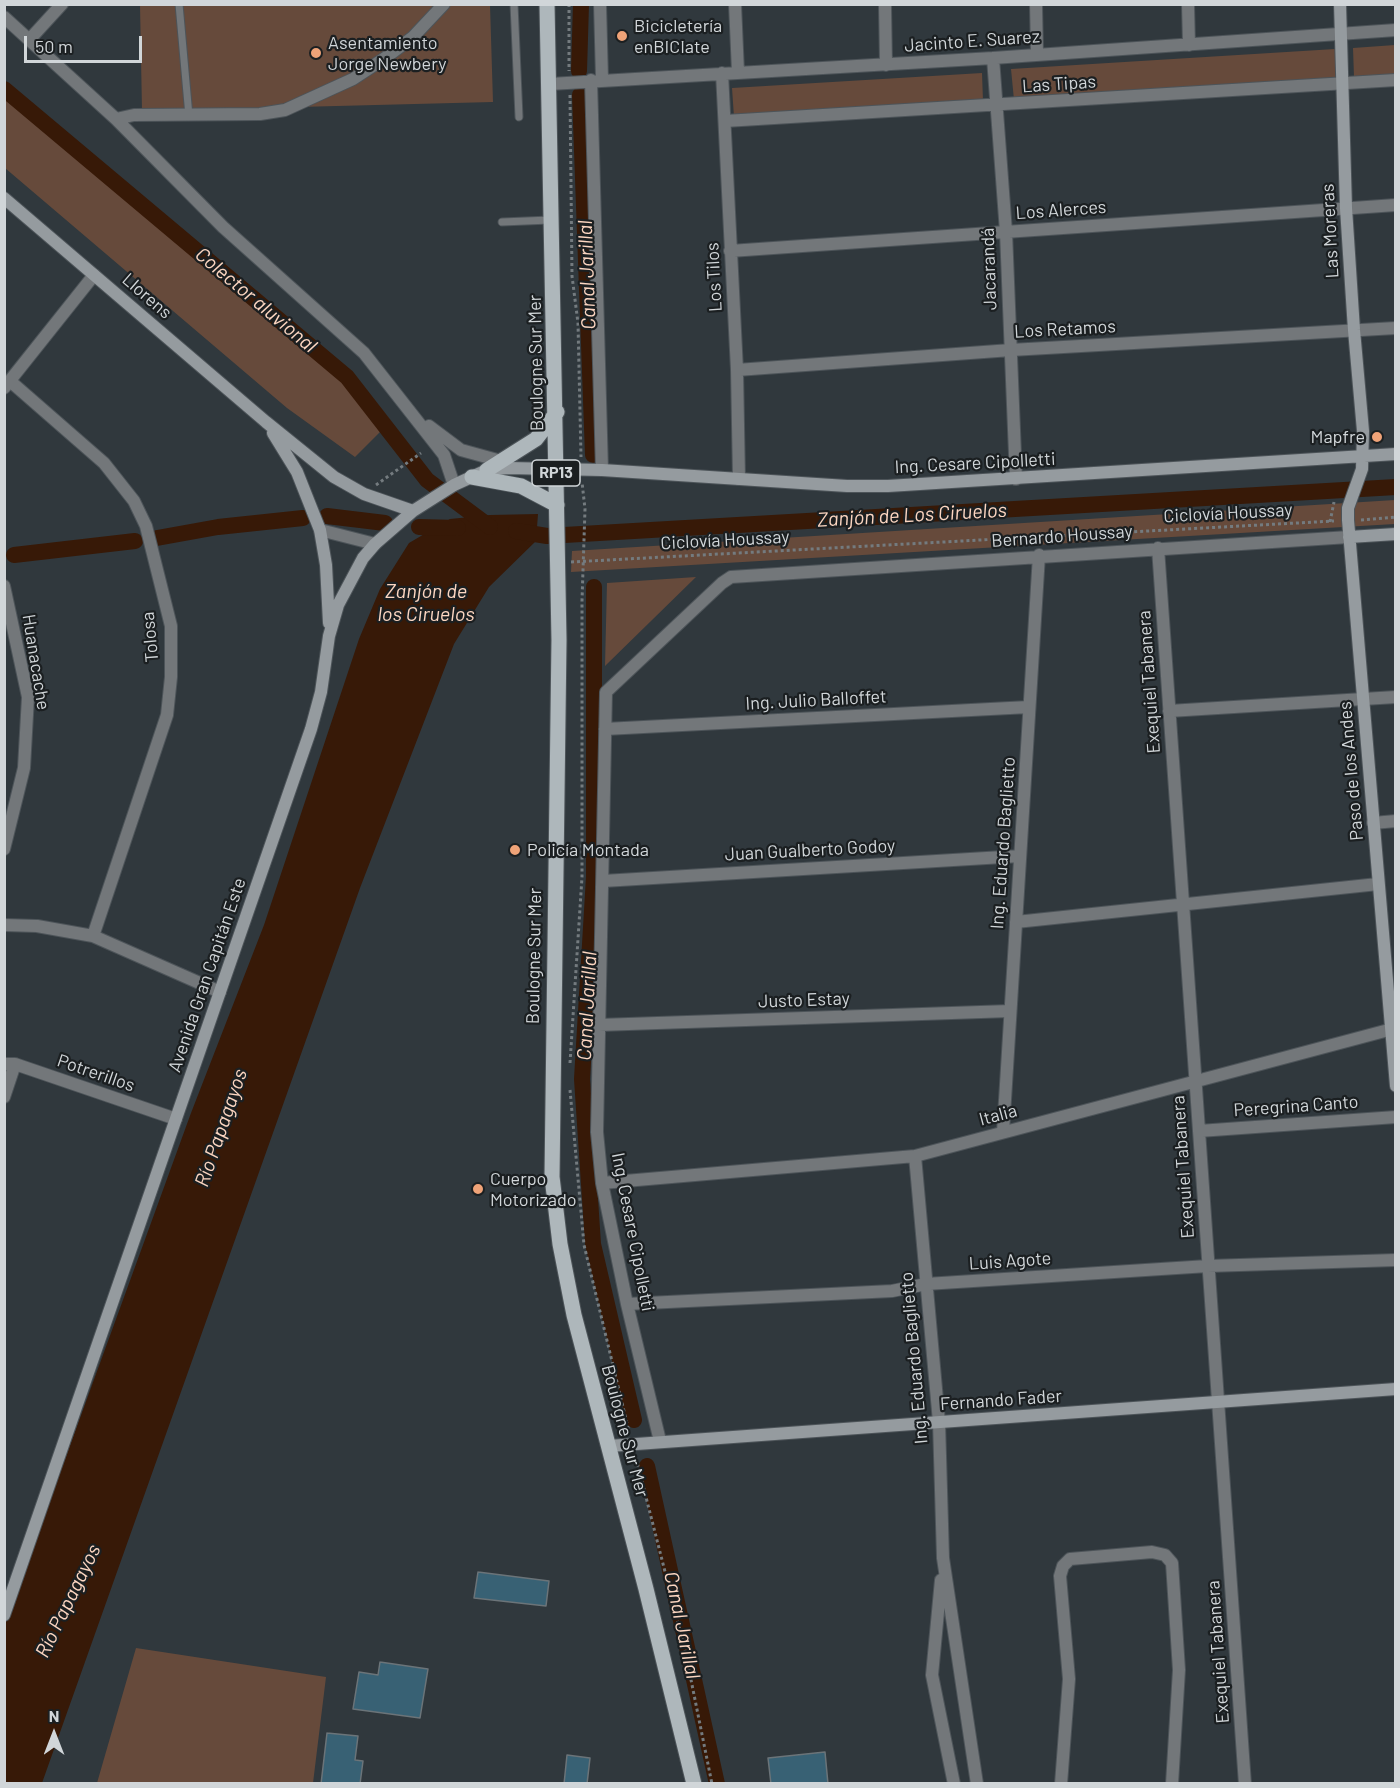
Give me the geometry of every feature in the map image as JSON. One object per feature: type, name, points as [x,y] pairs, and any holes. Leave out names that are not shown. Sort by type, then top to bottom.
[{"type":"main road","name":"Boulogne Sur Mer","points":[[547,4],[558,564],[550,1159],[555,1210],[567,1283],[694,1784]]},
{"type":"main road","points":[[487,470],[536,439],[556,412]]},
{"type":"main road","points":[[472,477],[522,486],[557,505]]},
{"type":"street","points":[[30,39],[62,4]]},
{"type":"street","points":[[116,119],[134,115],[260,114],[285,110],[310,101],[354,79],[413,37],[444,4]]},
{"type":"street","points":[[600,4],[596,80],[602,470]]},
{"type":"street","points":[[735,4],[738,72]]},
{"type":"street","points":[[885,4],[886,65]]},
{"type":"street","points":[[1036,4],[1037,54]]},
{"type":"street","points":[[1188,4],[1189,45]]},
{"type":"street","name":"Las Moreras","points":[[1340,4],[1347,208],[1354,330],[1364,431],[1363,456]]},
{"type":"street","points":[[4,17],[116,119],[223,227],[364,353],[444,454],[452,486]]},
{"type":"street","name":"Jacinto E. Suarez","points":[[550,84],[886,65],[1395,30]]},
{"type":"street","name":"Jacarandá","points":[[993,58],[999,107],[1006,232],[1016,479]]},
{"type":"street","name":"Los Tilos","points":[[723,73],[737,370],[739,479]]},
{"type":"street","name":"Las Tipas","points":[[725,122],[999,107],[1395,80]]},
{"type":"street","name":"Llorens","points":[[4,198],[266,422],[334,477],[364,494],[413,511]]},
{"type":"street","name":"Los Alerces","points":[[730,251],[1395,205]]},
{"type":"street","points":[[7,384],[94,275]]},
{"type":"street","name":"Los Retamos","points":[[737,370],[1011,350],[1395,328]]},
{"type":"street","name":"Tolosa","points":[[7,384],[104,463],[134,501],[146,526],[171,626],[171,677],[166,715],[93,936]]},
{"type":"street","points":[[410,409],[436,433],[461,450],[501,461]]},
{"type":"street","name":"Llorens","points":[[266,422],[297,472],[320,530],[326,565],[329,636]]},
{"type":"street","name":"Ing. Cesare Cipolletti","points":[[556,468],[847,486],[1016,479],[1395,454]]},
{"type":"street","name":"Paso de los Andes","points":[[1363,456],[1362,469],[1348,514],[1349,537],[1378,884],[1393,1028],[1395,1086]]},
{"type":"street","name":"Avenida Gran Capitán Este","points":[[4,1614],[311,729],[321,692],[329,636],[345,589],[375,544],[413,511],[452,486],[487,470],[556,468]]},
{"type":"street","points":[[320,530],[375,544]]},
{"type":"street","name":"Bernardo Houssay","points":[[731,578],[1039,555],[1395,534]]},
{"type":"street","name":"Exequiel Tabanera","points":[[1158,548],[1245,1784]]},
{"type":"street","name":"Ing. Eduardo Baglietto","points":[[1003,1132],[1039,555]]},
{"type":"street","name":"Ing. Cesare Cipolletti","points":[[660,1441],[627,1304],[602,1183],[597,1132],[606,692],[722,583],[731,578]]},
{"type":"street","name":"Huanacache","points":[[4,586],[28,697],[24,768],[4,849]]},
{"type":"street","points":[[1169,711],[1395,697]]},
{"type":"street","name":"Ing. Julio Balloffet","points":[[605,729],[1029,707]]},
{"type":"street","points":[[1374,823],[1395,821]]},
{"type":"street","name":"Juan Gualberto Godoy","points":[[603,881],[1020,856]]},
{"type":"street","points":[[1016,922],[1378,884]]},
{"type":"street","points":[[4,925],[37,926],[93,936],[220,992]]},
{"type":"street","name":"Justo Estay","points":[[599,1025],[1010,1011]]},
{"type":"street","name":"Italia","points":[[602,1183],[915,1156],[1393,1028]]},
{"type":"street","points":[[4,1097],[10,1064]]},
{"type":"street","name":"Potrerillos","points":[[10,1064],[176,1119]]},
{"type":"street","name":"Peregrina Canto","points":[[1199,1131],[1395,1117]]},
{"type":"street","name":"Ing. Eduardo Baglietto","points":[[915,1156],[939,1422],[943,1558],[977,1784]]},
{"type":"street","name":"Luis Agote","points":[[627,1304],[892,1291],[926,1284],[1208,1266],[1395,1260]]},
{"type":"street","name":"Fernando Fader","points":[[609,1446],[1395,1389]]},
{"type":"street","points":[[1061,1784],[1069,1680],[1060,1576],[1063,1566],[1070,1559],[1152,1552],[1165,1555],[1172,1563],[1179,1670],[1172,1784]]},
{"type":"street","name":"Ing. Eduardo Baglietto","points":[[943,1558],[932,1675],[954,1784]]},
{"type":"lane","points":[[179,4],[189,116]]},
{"type":"lane","points":[[514,4],[519,117]]},
{"type":"lane","points":[[502,222],[553,220]]},
{"type":"path","points":[[569,4],[572,276],[578,323],[580,469],[585,509],[584,560]]},
{"type":"path","points":[[364,494],[421,453]]},
{"type":"path","points":[[1327,538],[1333,505]]},
{"type":"path","name":"Ciclovía Houssay","points":[[558,564],[1330,521],[1348,514],[1395,517]]},
{"type":"shaded area","name":"Asentamiento Jorge Newbery","points":[[140,5],[490,5],[493,102],[142,111]]},
{"type":"shaded area","points":[[1395,45],[1395,75],[1354,77],[1353,48]]},
{"type":"shaded area","points":[[1335,49],[1337,79],[1014,100],[1011,69]]},
{"type":"shaded area","points":[[982,73],[983,101],[734,117],[732,88]]},
{"type":"shaded area","points":[[5,93],[357,378],[391,421],[355,457],[287,408],[5,168]]},
{"type":"shaded area","points":[[1395,500],[1395,524],[571,572],[572,551]]},
{"type":"shaded area","points":[[696,577],[605,666],[607,583]]},
{"type":"shaded area","points":[[136,1648],[326,1677],[313,1783],[97,1783]]},
{"type":"water","name":"Zanjón de los Ciruelos","points":[[538,514],[536,541],[489,587],[454,644],[360,888],[42,1783],[5,1783],[4,1627],[191,1113],[264,925],[359,639],[380,589],[409,543],[450,519]]},
{"type":"building","points":[[478,1572],[549,1581],[546,1606],[474,1598]]},
{"type":"building","points":[[380,1662],[428,1669],[420,1718],[353,1709],[359,1672],[378,1675]]},
{"type":"building","points":[[327,1733],[358,1736],[355,1760],[363,1761],[360,1784],[321,1784]]},
{"type":"building","points":[[825,1752],[828,1784],[771,1784],[768,1758]]},
{"type":"building","points":[[567,1755],[590,1758],[587,1784],[564,1784]]},
{"type":"waterway","name":"Canal Jarillal","points":[[579,71],[581,4]]},
{"type":"waterway","name":"Colector aluvional","points":[[4,89],[347,377],[427,480],[490,527]]},
{"type":"waterway","name":"Canal Jarillal","points":[[580,95],[593,455]]},
{"type":"waterway","name":"Zanjón de Los Ciruelos","points":[[516,531],[547,536],[1396,487]]},
{"type":"waterway","name":"Colector aluvional","points":[[327,516],[385,523]]},
{"type":"waterway","name":"Colector aluvional","points":[[157,538],[218,527],[303,518]]},
{"type":"waterway","name":"Zanjón de Los Ciruelos","points":[[419,527],[458,528]]},
{"type":"waterway","name":"Colector aluvional","points":[[14,555],[135,541]]},
{"type":"waterway","name":"Canal Jarillal","points":[[594,587],[594,877],[582,1079],[593,1244],[634,1420]]},
{"type":"waterway","name":"Canal Jarillal","points":[[647,1466],[717,1784]]},
{"type":"place","name":"Bicicletería enBICIate","points":[[622,36]]},
{"type":"place","name":"Asentamiento Jorge Newbery","points":[[316,53]]},
{"type":"place","name":"Mapfre","points":[[1377,437]]},
{"type":"place","name":"Policía Montada","points":[[515,850]]},
{"type":"place","name":"Cuerpo Motorizado","points":[[478,1189]]},
{"type":"water label","name":"Río Papagayos","points":[[221,1128]]},
{"type":"water label","name":"Río Papagayos","points":[[68,1601]]}]
